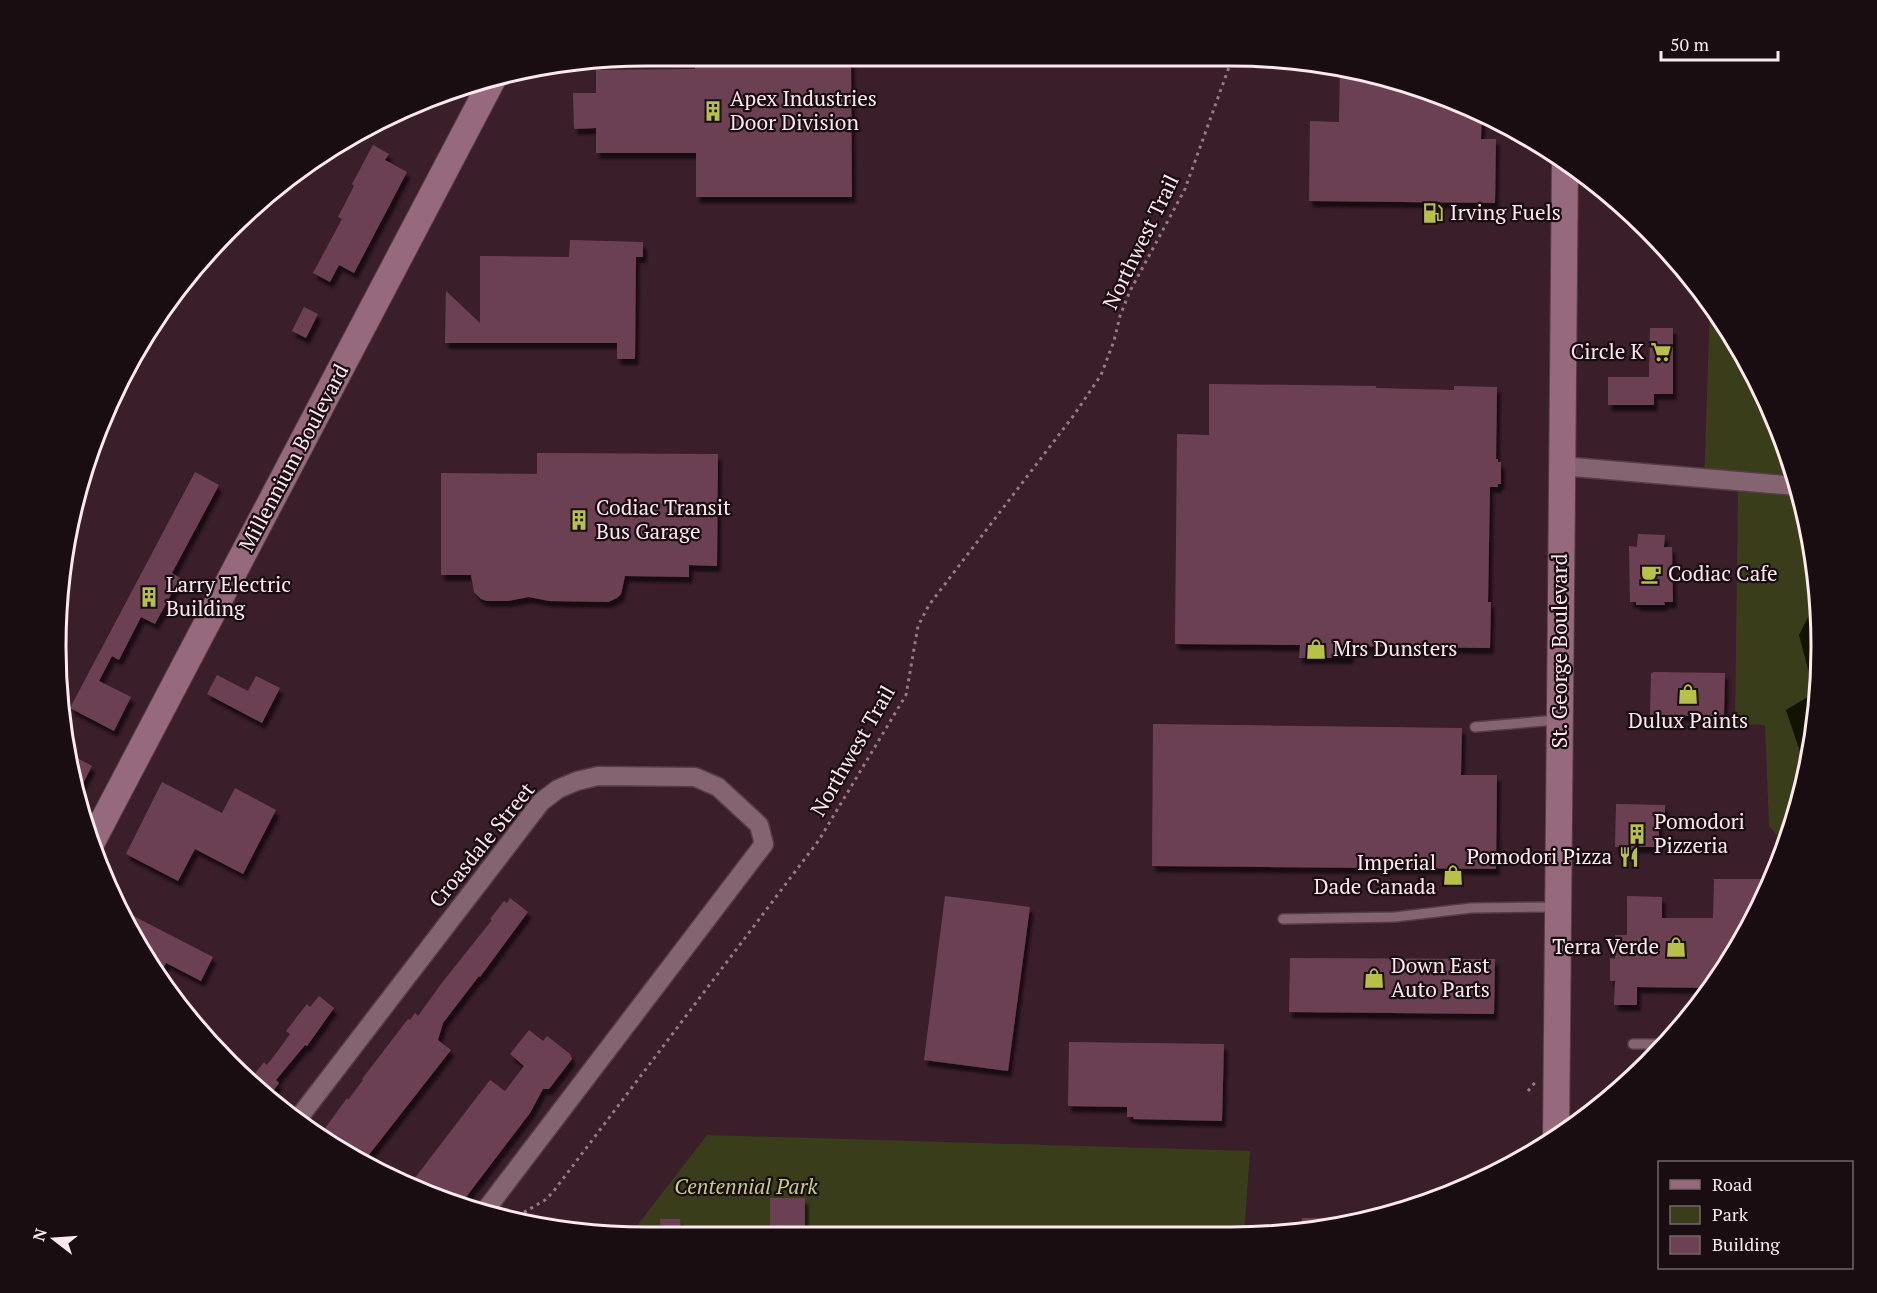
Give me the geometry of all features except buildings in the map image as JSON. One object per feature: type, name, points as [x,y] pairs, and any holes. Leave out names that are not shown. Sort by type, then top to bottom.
[{"type":"main road","name":"Millennium Boulevard","points":[[97,833],[488,88]]},
{"type":"main road","name":"St. George Boulevard","points":[[1556,1127],[1565,172]]},
{"type":"street","points":[[1561,466],[1788,485]]},
{"type":"street","name":"Croasdale Street","points":[[302,1113],[541,802],[558,789],[577,780],[598,776],[695,777],[718,787],[759,825],[764,844],[489,1205]]},
{"type":"lane","points":[[1475,727],[1559,720]]},
{"type":"lane","points":[[1283,919],[1395,917],[1471,908],[1558,907]]},
{"type":"lane","points":[[1633,1044],[1653,1044]]},
{"type":"path","name":"Northwest Trail","points":[[522,1213],[545,1200],[553,1192],[819,840],[906,695],[918,626],[929,605],[1080,407],[1101,375],[1130,291],[1185,189],[1229,66]]},
{"type":"green space","points":[[1709,319],[1733,356],[1767,424],[1791,496],[1806,571],[1810,613],[1800,635],[1810,684],[1808,697],[1786,710],[1801,754],[1778,837],[1769,826],[1765,725],[1735,724],[1738,487],[1704,484]]},
{"type":"green space","name":"Centennial Park","points":[[707,1135],[1250,1151],[1245,1227],[636,1227]]},
{"type":"shaded area","points":[[1810,613],[1810,677],[1799,635]]},
{"type":"shaded area","points":[[1809,694],[1801,754],[1786,710],[1808,697]]},
{"type":"place","name":"Apex Industries Door Division","points":[[713,111]]},
{"type":"place","name":"Irving Fuels","points":[[1433,213]]},
{"type":"place","name":"Circle K","points":[[1661,352]]},
{"type":"place","name":"Codiac Transit Bus Garage","points":[[579,520]]},
{"type":"place","name":"Codiac Cafe","points":[[1651,574]]},
{"type":"place","name":"Larry Electric Building","points":[[149,597]]},
{"type":"place","name":"Mrs Dunsters","points":[[1316,649]]},
{"type":"place","name":"Dulux Paints","points":[[1688,694]]},
{"type":"place","name":"Pomodori Pizzeria","points":[[1637,834]]},
{"type":"place","name":"Pomodori Pizza","points":[[1629,857]]},
{"type":"place","name":"Imperial Dade Canada","points":[[1453,875]]},
{"type":"place","name":"Terra Verde","points":[[1676,947]]},
{"type":"place","name":"Down East Auto Parts","points":[[1374,978]]}]
